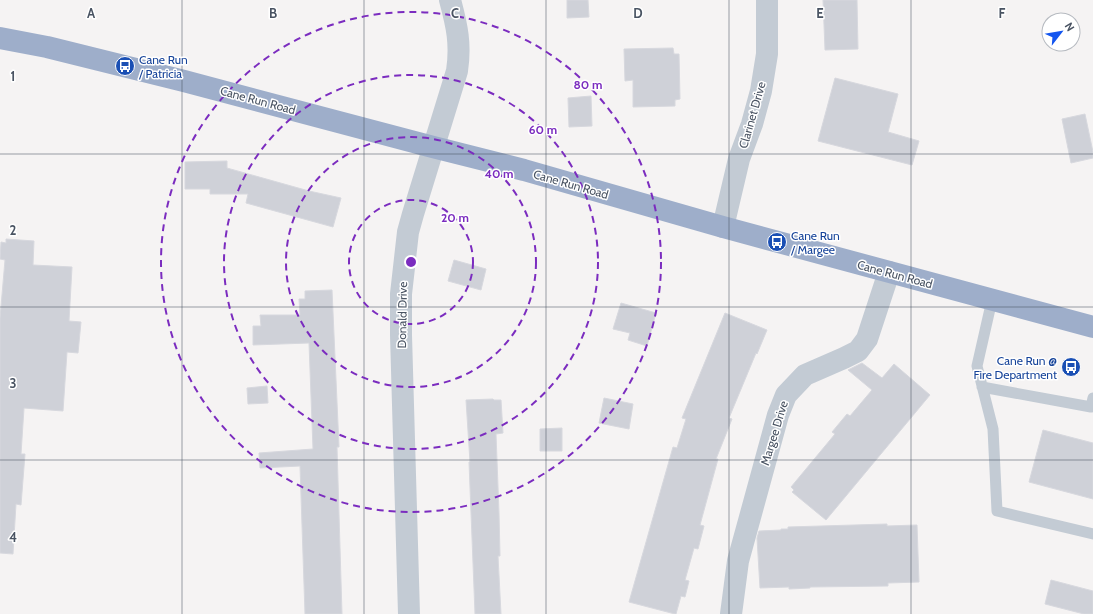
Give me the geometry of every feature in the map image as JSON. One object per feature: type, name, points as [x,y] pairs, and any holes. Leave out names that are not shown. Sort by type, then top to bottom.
[{"type":"highway","name":"Cane Run Road","points":[[0,38],[47,47],[184,80],[524,170],[723,227],[1093,327]]},
{"type":"street","name":"Donald Drive","points":[[409,614],[401,294],[408,232],[414,208],[457,71],[459,43],[455,18],[450,0]]},
{"type":"street","name":"Clarinet Drive","points":[[723,227],[739,160],[752,124],[761,91],[766,54],[767,0]]},
{"type":"street","name":"Margee Drive","points":[[731,614],[738,561],[778,415],[786,395],[805,375],[858,351],[867,339],[889,272]]},
{"type":"lane","points":[[992,300],[977,366],[992,429],[997,511],[1093,534]]},
{"type":"lane","points":[[982,387],[1091,408],[1093,398]]},
{"type":"building","points":[[567,0],[588,0],[589,17],[567,18]]},
{"type":"building","points":[[823,0],[857,0],[858,49],[825,50]]},
{"type":"building","points":[[673,48],[674,54],[679,54],[680,99],[675,100],[675,106],[633,107],[633,80],[625,81],[624,49]]},
{"type":"building","points":[[835,78],[898,94],[888,132],[919,141],[912,165],[818,141]]},
{"type":"building","points":[[591,96],[592,126],[569,127],[568,98]]},
{"type":"building","points":[[1085,114],[1093,158],[1071,163],[1062,119]]},
{"type":"building","points":[[227,161],[227,168],[309,191],[341,198],[333,227],[246,203],[248,194],[210,194],[210,189],[185,189],[185,162]]},
{"type":"building","points":[[6,239],[34,241],[33,265],[72,267],[69,321],[81,322],[78,353],[67,352],[63,411],[24,408],[21,454],[25,454],[21,505],[16,504],[13,554],[0,553],[0,318],[5,260],[0,259],[1,242],[6,243]]},
{"type":"building","points":[[454,260],[486,269],[481,290],[448,281]]},
{"type":"building","points":[[332,290],[339,447],[337,447],[342,614],[305,614],[300,466],[260,468],[259,453],[313,449],[309,343],[253,345],[253,326],[261,326],[260,315],[300,315],[299,299],[305,299],[305,291]]},
{"type":"building","points":[[621,303],[656,313],[647,346],[628,340],[630,333],[613,329]]},
{"type":"building","points":[[725,313],[767,330],[729,418],[732,419],[716,459],[718,459],[700,525],[704,526],[698,549],[694,548],[685,580],[689,581],[685,597],[681,596],[675,614],[629,602],[673,447],[677,448],[686,419],[682,418]]},
{"type":"building","points":[[862,363],[882,378],[894,364],[930,395],[826,520],[792,492],[794,490],[791,487],[835,434],[832,432],[847,414],[850,416],[872,390],[848,370]]},
{"type":"building","points":[[267,386],[268,403],[248,404],[247,388]]},
{"type":"building","points":[[604,398],[633,404],[629,429],[599,423]]},
{"type":"building","points":[[466,400],[501,400],[503,433],[496,434],[500,556],[498,556],[501,614],[475,614],[470,462]]},
{"type":"building","points":[[562,428],[562,451],[540,451],[540,429]]},
{"type":"building","points":[[1043,430],[1093,443],[1093,499],[1029,482]]},
{"type":"building","points":[[887,524],[887,526],[917,525],[919,582],[888,583],[888,586],[810,587],[789,589],[789,587],[760,588],[757,538],[759,531],[781,530],[788,529],[788,527]]},
{"type":"building","points":[[1051,580],[1093,591],[1093,614],[1084,614],[1045,604]]},
{"type":"place","name":"Cane Run / Patricia","points":[[125,66]]},
{"type":"place","name":"Cane Run / Margee","points":[[777,242]]},
{"type":"place","name":"Cane Run @ Fire Department","points":[[1071,367]]}]
